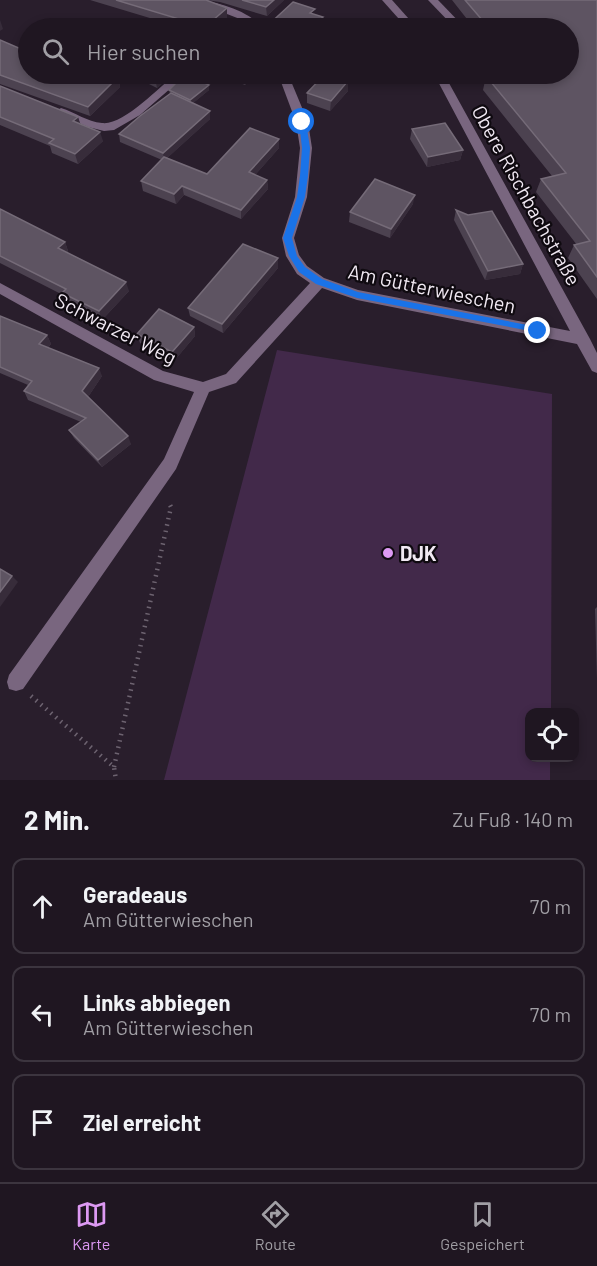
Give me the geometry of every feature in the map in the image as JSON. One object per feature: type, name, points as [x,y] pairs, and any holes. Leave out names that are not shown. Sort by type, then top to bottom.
[{"type":"street","points":[[196,0],[246,18]]},
{"type":"street","points":[[387,0],[403,18]]},
{"type":"street","points":[[433,0],[450,18]]},
{"type":"street","points":[[55,109],[98,126],[110,127],[123,122],[170,84]]},
{"type":"street","name":"Am Gütterwieschen","points":[[287,84],[302,122],[306,148],[301,197],[288,238],[293,256],[302,270],[319,282],[357,295],[583,339]]},
{"type":"street","name":"Obere Rischbachstraße","points":[[444,84],[596,363]]},
{"type":"street","points":[[16,682],[170,464],[203,388],[231,379],[319,282]]},
{"type":"street","name":"Schwarzer Weg","points":[[0,288],[159,376],[203,388]]},
{"type":"path","points":[[116,780],[114,767],[171,507],[160,478]]},
{"type":"path","points":[[16,682],[114,767]]},
{"type":"shaded area","name":"DJK","points":[[277,350],[552,394],[551,708],[525,708],[525,762],[550,762],[550,780],[164,780]]},
{"type":"building","points":[[116,0],[206,0],[227,8],[215,18],[175,18]]},
{"type":"building","points":[[242,0],[274,0],[266,7]]},
{"type":"building","points":[[465,0],[597,0],[597,277],[574,245],[590,241],[541,179],[566,173],[493,84],[579,84],[579,18],[480,18]]},
{"type":"building","points":[[293,2],[315,9],[310,13],[323,17],[322,18],[276,18]]},
{"type":"building","points":[[0,40],[18,48],[18,82],[0,75]]},
{"type":"building","points":[[25,84],[111,84],[88,107]]},
{"type":"building","points":[[175,84],[209,85],[190,100],[169,90]]},
{"type":"building","points":[[316,84],[345,84],[331,101],[307,93]]},
{"type":"building","points":[[0,86],[78,117],[73,121],[100,132],[75,154],[49,143],[54,139],[0,117]]},
{"type":"building","points":[[171,93],[210,111],[163,153],[119,134],[140,116]]},
{"type":"building","points":[[445,123],[463,150],[428,157],[412,129]]},
{"type":"building","points":[[250,128],[279,139],[249,172],[267,180],[241,210],[182,186],[174,194],[141,181],[164,157],[207,174]]},
{"type":"building","points":[[375,179],[415,195],[391,229],[350,212]]},
{"type":"building","points":[[0,209],[65,242],[58,248],[126,282],[99,311],[62,293],[66,289],[0,256]]},
{"type":"building","points":[[456,210],[468,215],[492,211],[523,264],[488,271]]},
{"type":"building","points":[[243,244],[278,258],[222,324],[188,308]]},
{"type":"building","points":[[159,309],[194,327],[172,352],[137,334]]},
{"type":"building","points":[[0,316],[47,335],[39,344],[99,368],[82,391],[128,436],[98,460],[69,430],[86,418],[24,391],[32,381],[0,367]]},
{"type":"building","points":[[0,569],[12,576],[0,592]]},
{"type":"place","name":"DJK","points":[[388,553]]},
{"type":"route","points":[[302,122],[306,148],[304,176],[301,197],[288,238],[293,256],[302,270],[319,282],[357,295],[538,331]]}]
